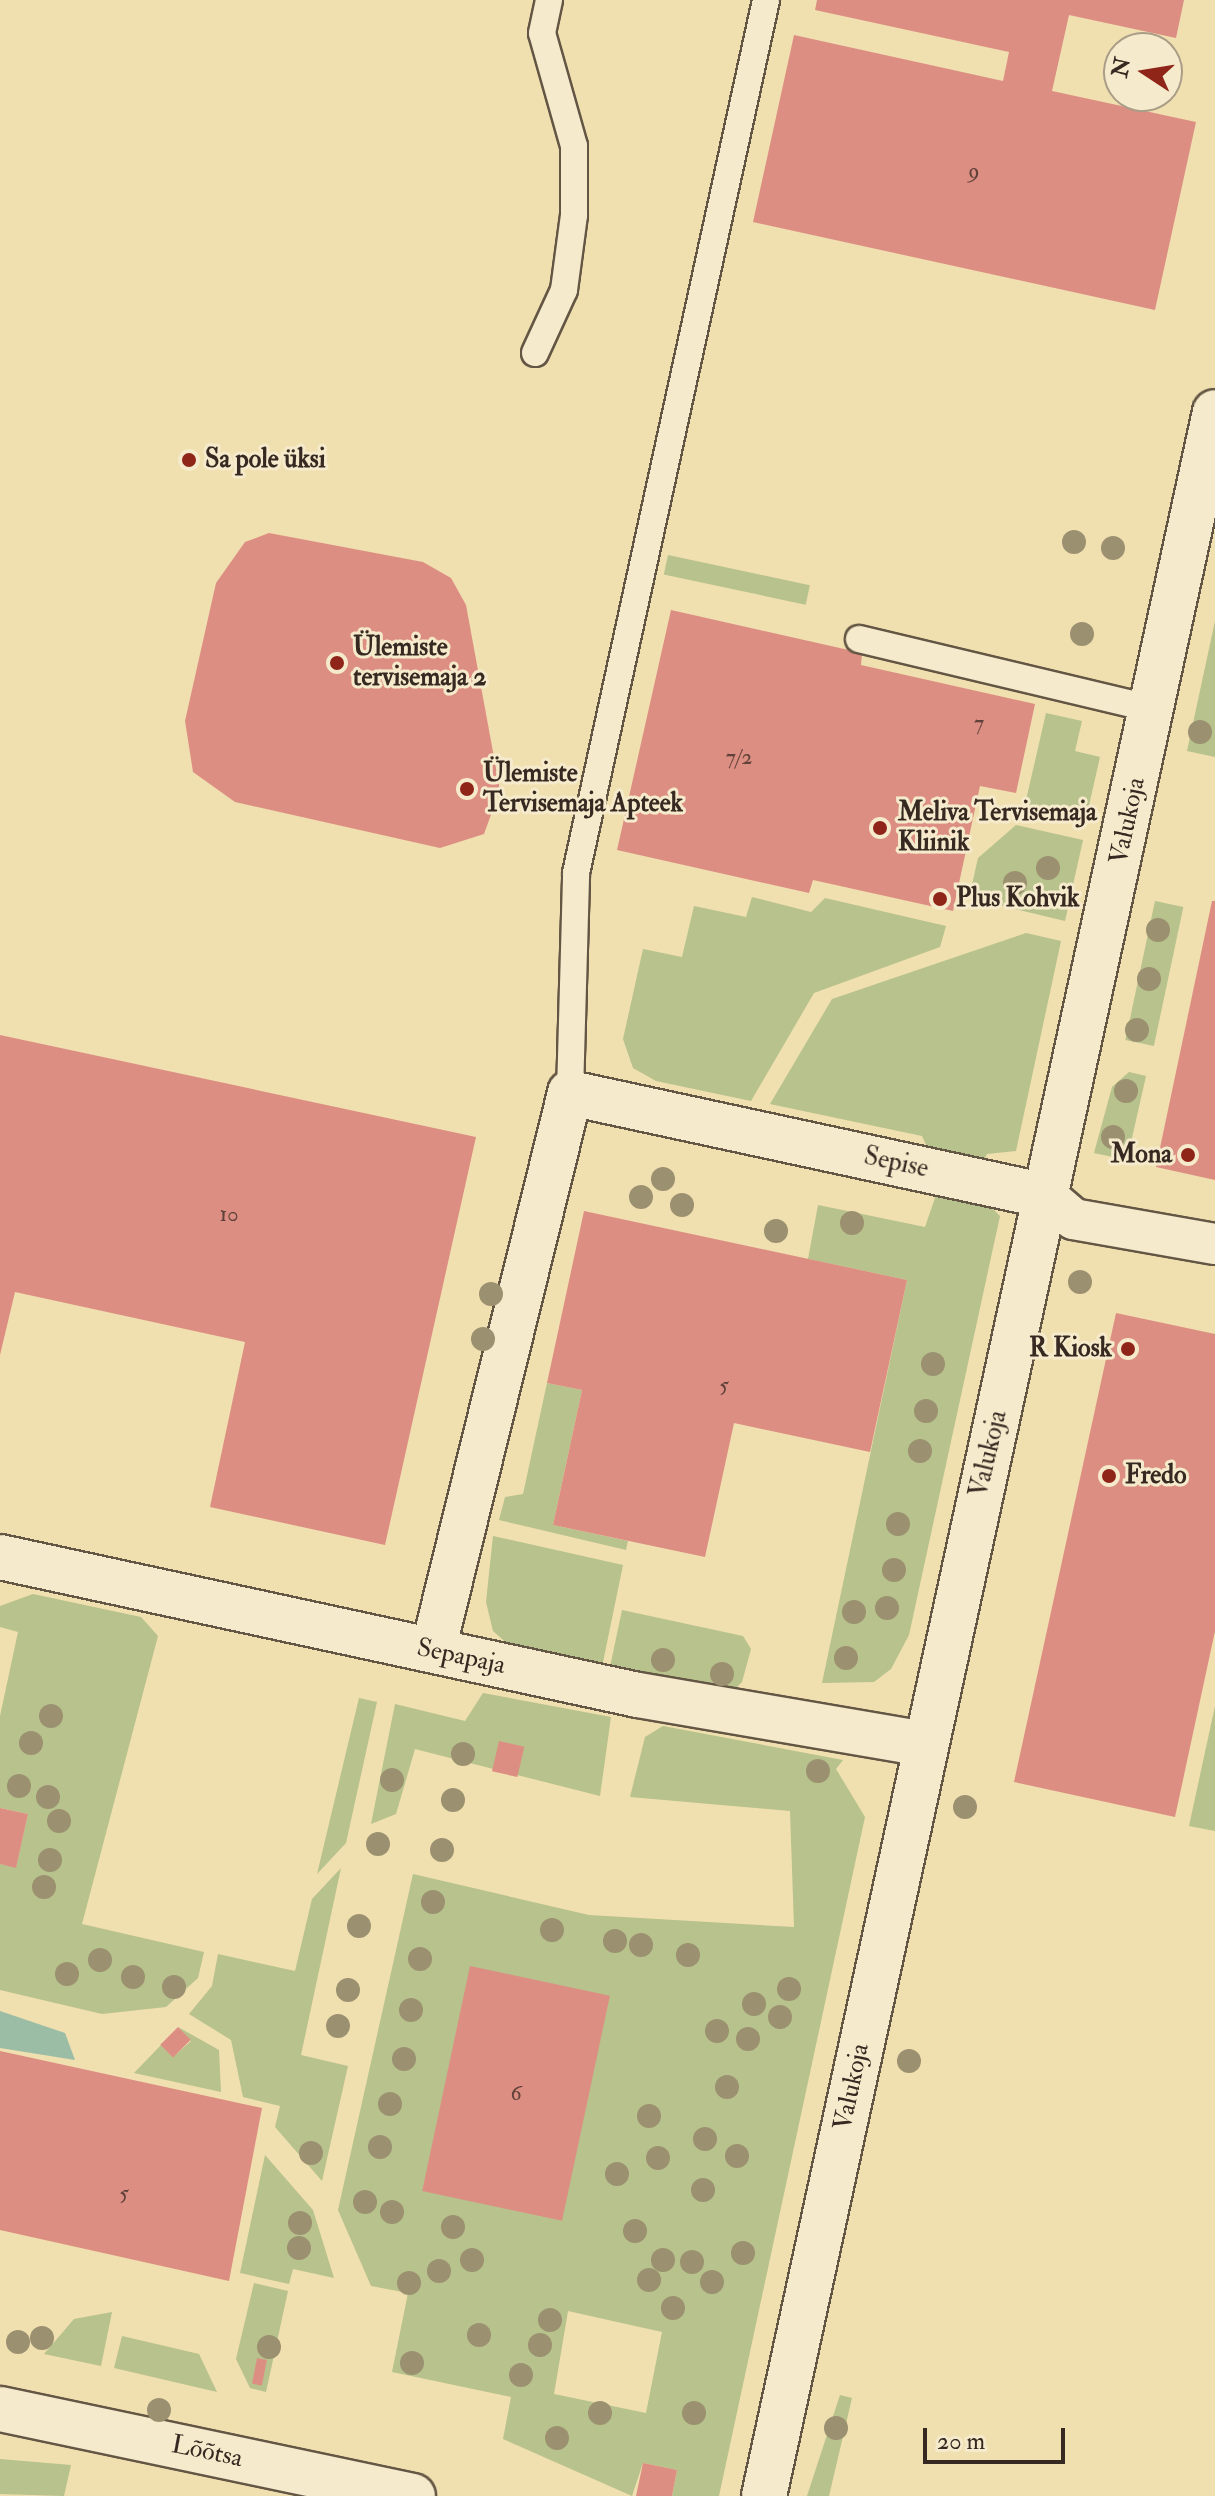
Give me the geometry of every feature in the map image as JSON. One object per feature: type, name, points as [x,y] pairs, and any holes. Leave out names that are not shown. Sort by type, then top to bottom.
[{"type":"street","name":"Valukoja","points":[[764,2496],[925,1744],[1214,426]]},
{"type":"street","name":"Sepise","points":[[570,1093],[1047,1196],[1073,1219],[1215,1244]]},
{"type":"street","points":[[433,1650],[570,1093]]},
{"type":"street","name":"Sepapaja","points":[[0,1557],[638,1695],[925,1744]]},
{"type":"street","name":"Lõõtsa","points":[[0,2409],[413,2496]]},
{"type":"lane","points":[[535,353],[564,290],[574,215],[574,146],[542,33],[549,0]]},
{"type":"lane","points":[[570,1093],[576,873],[766,0]]},
{"type":"lane","points":[[859,639],[1152,709]]},
{"type":"shaded area","points":[[668,555],[810,585],[806,605],[664,575]]},
{"type":"shaded area","points":[[1215,621],[1215,757],[1187,751]]},
{"type":"shaded area","points":[[1046,713],[1082,721],[1075,751],[1100,757],[1085,823],[1024,809]]},
{"type":"shaded area","points":[[1016,825],[1083,840],[1065,921],[969,898],[978,858]]},
{"type":"shaded area","points":[[752,897],[811,912],[825,898],[946,926],[940,947],[814,993],[751,1101],[656,1081],[633,1068],[623,1039],[643,949],[682,957],[694,906],[746,917]]},
{"type":"shaded area","points":[[1155,901],[1183,907],[1154,1046],[1125,1040]]},
{"type":"shaded area","points":[[1026,933],[1061,941],[1016,1151],[987,1154],[983,1162],[928,1149],[922,1136],[770,1104],[832,999]]},
{"type":"shaded area","points":[[1129,1072],[1146,1076],[1127,1160],[1094,1153],[1112,1087]]},
{"type":"shaded area","points":[[946,1194],[989,1205],[1000,1216],[909,1635],[891,1669],[874,1682],[822,1683],[907,1280],[808,1259],[818,1205],[925,1227],[936,1195]]},
{"type":"shaded area","points":[[547,1383],[582,1390],[553,1525],[628,1541],[626,1550],[499,1520],[505,1497],[523,1494]]},
{"type":"shaded area","points":[[493,1536],[623,1565],[602,1667],[509,1645],[493,1631],[486,1602]]},
{"type":"shaded area","points":[[33,1594],[141,1617],[158,1636],[82,1924],[204,1952],[198,1978],[166,2007],[102,2014],[0,1990],[0,1864],[16,1867],[28,1814],[0,1808],[0,1716],[18,1632],[0,1627],[0,1606]]},
{"type":"shaded area","points":[[622,1610],[743,1636],[751,1649],[742,1682],[731,1693],[610,1667]]},
{"type":"shaded area","points":[[483,1693],[611,1717],[600,1796],[415,1749],[396,1814],[371,1824],[395,1704],[465,1721]]},
{"type":"shaded area","points":[[359,1698],[377,1702],[346,1843],[317,1874]]},
{"type":"shaded area","points":[[1215,1706],[1215,1831],[1189,1826]]},
{"type":"shaded area","points":[[663,1726],[843,1760],[836,1769],[865,1817],[719,2496],[672,2496],[677,2470],[643,2463],[632,2496],[503,2439],[511,2397],[392,2372],[408,2293],[371,2286],[338,2210],[413,1874],[589,1915],[794,1927],[790,1811],[630,1797],[645,1737]],"holes":[[[568,2311],[662,2332],[646,2413],[554,2394]]]},
{"type":"shaded area","points":[[341,1868],[301,2055],[348,2066],[322,2181],[275,2127],[280,2106],[243,2097],[231,2040],[189,2014],[212,1986],[218,1954],[295,1971],[312,1899]]},
{"type":"shaded area","points":[[0,2011],[65,2033],[75,2060],[0,2048]]},
{"type":"shaded area","points":[[178,2027],[219,2050],[221,2092],[134,2073],[161,2045],[173,2057],[191,2041]]},
{"type":"shaded area","points":[[265,2155],[313,2210],[334,2278],[293,2269],[289,2284],[240,2273]]},
{"type":"shaded area","points":[[254,2283],[288,2291],[266,2392],[250,2388],[236,2359]]},
{"type":"shaded area","points":[[112,2312],[101,2366],[44,2354],[74,2319]]},
{"type":"shaded area","points":[[122,2336],[199,2354],[217,2392],[114,2368]]},
{"type":"shaded area","points":[[840,2395],[852,2398],[829,2496],[807,2496]]},
{"type":"shaded area","points":[[0,2459],[71,2465],[64,2496],[0,2494]]},
{"type":"building","points":[[817,0],[1184,0],[1177,32],[1148,32],[1069,15],[1052,91],[1103,102],[1103,112],[1150,112],[1196,122],[1155,310],[753,222],[794,35],[1003,81],[1009,52],[815,10]]},
{"type":"building","name":"Ülemiste tervisemaja 2","points":[[269,533],[423,562],[451,578],[466,605],[500,790],[484,834],[440,848],[235,802],[193,772],[185,721],[216,583],[245,542]]},
{"type":"building","points":[[671,610],[862,653],[861,665],[1035,704],[1016,793],[980,786],[953,911],[813,880],[809,893],[617,850]]},
{"type":"building","points":[[1212,901],[1215,901],[1215,1180],[1156,1167]]},
{"type":"building","points":[[0,1035],[476,1137],[385,1545],[210,1507],[245,1342],[15,1292],[0,1355]]},
{"type":"building","points":[[584,1211],[907,1280],[870,1452],[734,1423],[705,1557],[553,1525],[582,1390],[547,1383]]},
{"type":"building","points":[[1116,1313],[1215,1334],[1215,1631],[1175,1817],[1014,1782]]},
{"type":"building","points":[[499,1741],[524,1747],[517,1777],[492,1771]]},
{"type":"building","points":[[0,1808],[28,1814],[16,1868],[0,1864]]},
{"type":"building","points":[[470,1966],[610,1996],[562,2221],[422,2191]]},
{"type":"building","points":[[178,2027],[191,2040],[173,2057],[160,2045]]},
{"type":"building","points":[[0,2051],[262,2108],[229,2281],[0,2230]]},
{"type":"building","points":[[257,2358],[267,2360],[262,2385],[252,2384]]},
{"type":"building","points":[[643,2463],[677,2470],[672,2496],[636,2496]]},
{"type":"place","name":"Sa pole üksi","points":[[189,460]]},
{"type":"place","name":"Ülemiste tervisemaja 2","points":[[337,663]]},
{"type":"place","name":"Ülemiste Tervisemaja Apteek","points":[[467,789]]},
{"type":"place","name":"Meliva Tervisemaja Kliinik","points":[[880,828]]},
{"type":"place","name":"Plus Kohvik","points":[[940,899]]},
{"type":"place","name":"Mona","points":[[1188,1155]]},
{"type":"place","name":"R Kiosk","points":[[1128,1349]]},
{"type":"place","name":"Fredo","points":[[1109,1476]]}]
